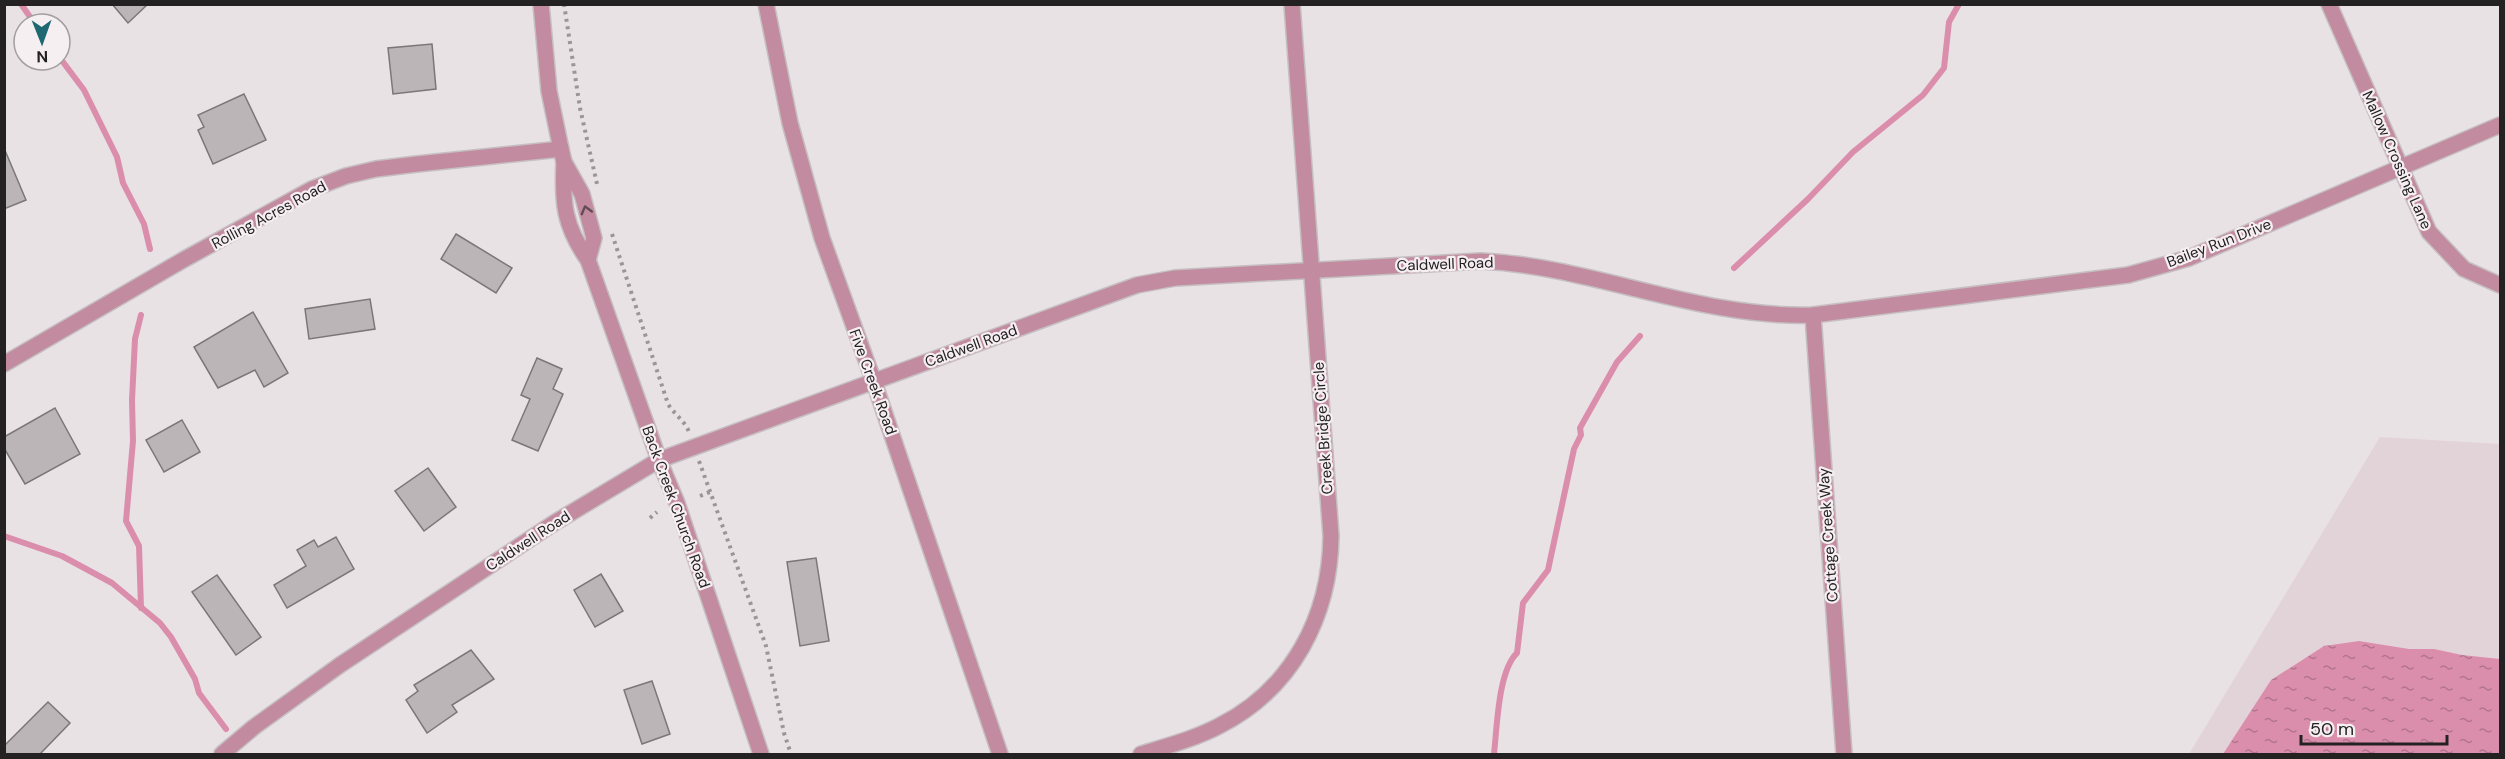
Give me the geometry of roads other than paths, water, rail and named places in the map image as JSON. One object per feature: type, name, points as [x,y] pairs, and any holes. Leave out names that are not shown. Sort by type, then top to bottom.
[{"type":"street","name":"Back Creek Church Road","points":[[541,4],[549,91],[563,156],[582,194],[594,238],[588,260],[659,460],[677,503],[761,754]]},
{"type":"street","name":"Five Creek Road","points":[[766,4],[785,100],[805,180],[1000,754]]},
{"type":"street","name":"Creek Bridge Circle","points":[[1141,754],[1217,727],[1253,705],[1296,658],[1308,639],[1320,610],[1328,579],[1331,536],[1292,4]]},
{"type":"street","name":"Mallow Crossing Lane","points":[[2329,4],[2429,232],[2464,269],[2500,285]]},
{"type":"street","name":"Bailey Run Drive","points":[[1813,315],[2128,275],[2189,258],[2500,125]]},
{"type":"street","name":"Rolling Acres Road","points":[[4,364],[312,189],[346,176],[376,169],[417,164],[563,156]]},
{"type":"street","name":"Caldwell Road","points":[[222,754],[254,728],[350,659],[554,523],[659,460],[1137,285],[1175,278],[1481,261],[1502,262],[1731,310],[1772,315],[1813,315]]},
{"type":"street","name":"Cottage Creek Way","points":[[1813,315],[1844,754]]},
{"type":"water","points":[[2359,641],[2500,659],[2500,754],[2223,754],[2271,680],[2324,646]]},
{"type":"waterway","points":[[21,4],[27,12]]},
{"type":"waterway","points":[[1734,268],[1808,199],[1853,152],[1923,95],[1944,68],[1949,22],[1959,4]]},
{"type":"waterway","points":[[70,72],[84,90],[117,157],[123,183],[144,224],[150,249]]},
{"type":"waterway","points":[[141,315],[135,339],[132,400],[133,441],[126,521],[139,546],[141,608]]},
{"type":"waterway","points":[[1494,754],[1502,686],[1511,661],[1517,653],[1523,603],[1548,570],[1574,449],[1581,435],[1580,428],[1617,362],[1640,336]]},
{"type":"waterway","points":[[4,536],[62,556],[112,583],[160,623],[171,637],[195,679],[199,693],[226,729]]}]
